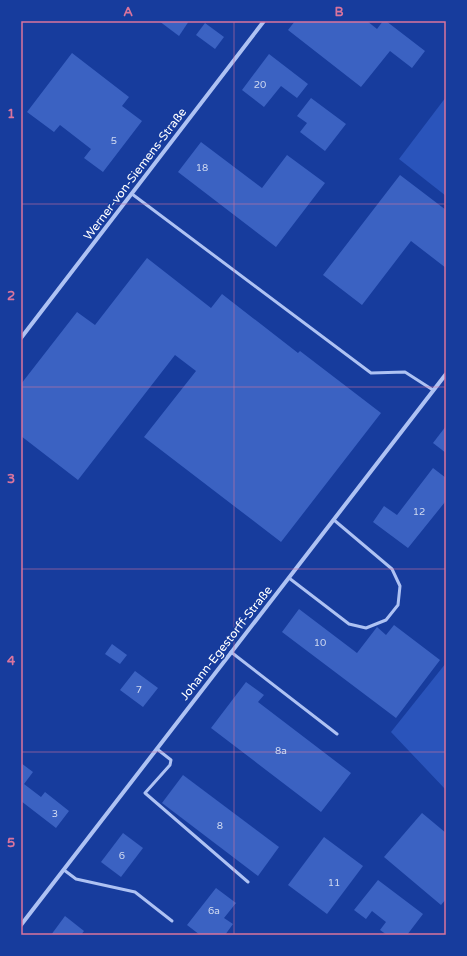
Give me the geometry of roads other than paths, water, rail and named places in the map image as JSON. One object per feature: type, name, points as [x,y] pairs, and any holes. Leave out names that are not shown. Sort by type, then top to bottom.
[{"type":"street","name":"Werner-von-Siemens-Straße","points":[[21,338],[264,21]]},
{"type":"street","name":"Johann-Egestorff-Straße","points":[[21,925],[446,374]]},
{"type":"lane","points":[[132,194],[371,373],[405,372],[433,390]]},
{"type":"lane","points":[[289,578],[349,624],[366,628],[386,620],[398,605],[400,586],[392,569],[334,520]]},
{"type":"lane","points":[[231,652],[337,734]]},
{"type":"lane","points":[[157,749],[171,760],[170,765],[145,793],[248,882]]},
{"type":"lane","points":[[64,870],[76,879],[135,892],[172,921]]}]
